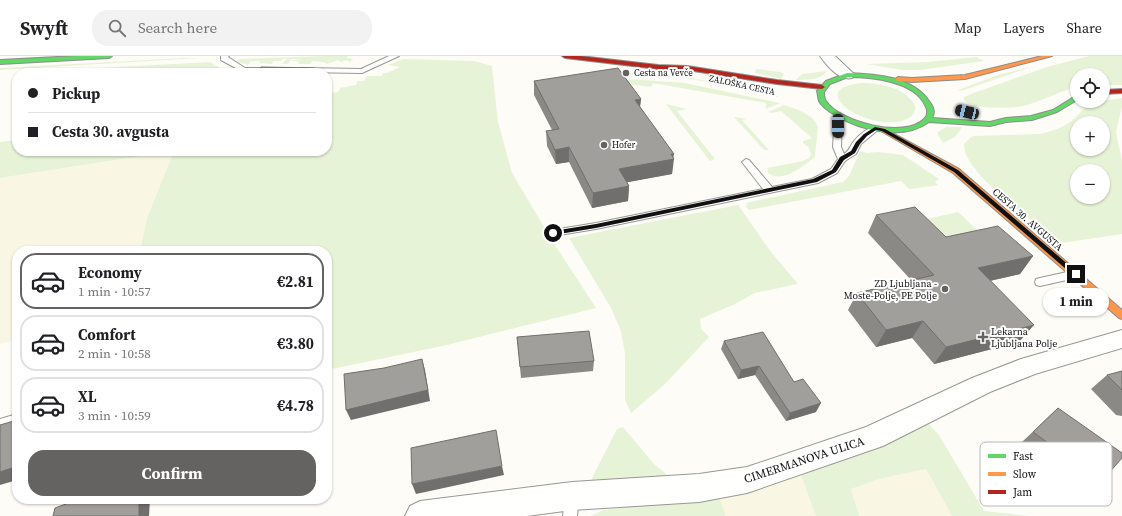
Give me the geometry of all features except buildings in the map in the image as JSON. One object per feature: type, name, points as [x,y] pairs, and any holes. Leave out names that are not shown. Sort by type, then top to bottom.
[{"type":"main road","points":[[0,62],[67,57],[109,56]]},
{"type":"main road","name":"ZALOŠKA CESTA","points":[[565,56],[612,58],[760,89]]},
{"type":"main road","points":[[1049,56],[965,77],[912,80],[847,75],[828,81],[822,87],[820,92],[821,98],[825,105],[838,116],[860,125],[879,129],[899,130],[926,124],[990,124],[1006,120],[1041,116],[1055,111],[1070,101]]},
{"type":"main road","name":"ZALOŠKA CESTA","points":[[658,67],[687,68],[822,87]]},
{"type":"main road","points":[[953,87],[958,85],[965,77]]},
{"type":"main road","points":[[888,79],[910,87],[930,101],[931,112],[926,124]]},
{"type":"main road","points":[[1110,92],[1122,91]]},
{"type":"main road","points":[[810,101],[825,105]]},
{"type":"main road","points":[[980,114],[1006,120]]},
{"type":"main road","name":"CESTA 30. AVGUSTA","points":[[879,129],[956,171],[1122,315]]},
{"type":"main road","name":"CESTA 30. AVGUSTA","points":[[944,153],[956,171]]},
{"type":"street","points":[[827,56],[847,75]]},
{"type":"street","name":"CIMERMANOVA ULICA","points":[[420,516],[571,506],[747,480],[872,437],[982,385],[1030,366],[1122,339]]},
{"type":"lane","points":[[225,56],[224,58],[240,68]]},
{"type":"lane","points":[[332,71],[362,71],[395,56]]},
{"type":"lane","points":[[838,116],[837,147],[842,159]]},
{"type":"lane","points":[[553,233],[596,226],[796,186],[825,177],[834,171],[842,159],[853,152],[858,143],[866,135],[879,129]]},
{"type":"lane","points":[[746,162],[770,191]]},
{"type":"lane","points":[[1040,282],[1076,274]]},
{"type":"lane","points":[[0,425],[12,421]]},
{"type":"shaded area","points":[[142,156],[172,156],[147,218],[141,246],[12,246],[12,341],[0,344],[0,178]]},
{"type":"shaded area","points":[[926,469],[952,516],[859,516],[850,489],[879,479]]},
{"type":"shaded area","points":[[801,475],[816,516],[726,516],[718,494],[766,486]]},
{"type":"green space","points":[[348,56],[347,58],[352,58],[351,59],[353,60],[350,62],[346,60],[341,62],[338,60],[327,64],[312,61],[311,64],[298,64],[299,61],[292,61],[303,59],[291,59],[288,64],[282,64],[287,58],[281,61],[273,61],[272,64],[259,63],[260,61],[251,61],[248,65],[237,62],[239,59]]},
{"type":"green space","points":[[1089,56],[1122,56],[1122,85],[1110,85],[1110,68],[1070,68],[1070,89],[1025,106],[1007,108],[984,107],[975,106],[964,100],[964,97],[971,94],[1047,67]]},
{"type":"green space","points":[[976,57],[984,61],[920,70],[903,70],[866,64],[929,62]]},
{"type":"green space","points":[[200,58],[12,68],[12,69],[0,70],[0,68]]},
{"type":"green space","points":[[403,59],[474,61],[492,66],[498,122],[512,173],[553,242],[596,308],[447,345],[332,369],[332,246],[141,246],[147,218],[172,156],[332,156],[332,93],[338,92],[340,88],[356,85],[357,81],[364,81],[367,76],[382,76],[383,73],[387,73],[400,67],[388,65]]},
{"type":"green space","points":[[210,62],[215,65],[212,66],[217,66],[220,68],[100,68]]},
{"type":"green space","points":[[1034,66],[961,91],[958,90],[998,75]]},
{"type":"green space","points":[[756,69],[780,72],[784,74],[781,79],[755,73]]},
{"type":"green space","points":[[827,71],[817,78],[809,80],[796,80],[802,74]]},
{"type":"green space","points":[[633,72],[677,75],[778,96],[687,78],[631,74]]},
{"type":"green space","points":[[629,79],[685,83],[780,103],[766,109],[766,103],[653,83],[651,87],[627,84]]},
{"type":"green space","points":[[863,83],[885,85],[905,94],[915,105],[914,114],[907,119],[892,122],[876,121],[860,116],[848,109],[839,101],[838,93],[845,87]]},
{"type":"green space","points":[[1122,98],[1122,106],[1116,132],[1122,161],[1122,234],[1062,243],[1020,212],[988,184],[975,169],[967,156],[964,144],[971,137],[1041,134],[1054,130],[1070,122],[1070,156],[1110,156],[1110,116],[1077,116],[1085,108],[1110,108],[1110,100]]},
{"type":"green space","points":[[666,104],[687,109],[677,111],[715,159],[710,161]]},
{"type":"green space","points":[[784,105],[809,115],[816,122],[818,127],[815,156],[792,173],[774,176],[768,173],[767,168],[803,161],[809,158],[811,154],[809,148],[803,143],[803,141],[812,138],[781,111],[772,113],[768,112]]},
{"type":"green space","points":[[734,117],[747,119],[742,120],[769,150],[764,150]]},
{"type":"green space","points":[[946,127],[962,127],[955,137],[943,143],[938,135],[938,132]]},
{"type":"green space","points":[[12,141],[12,156],[141,156],[0,178],[0,142]]},
{"type":"green space","points":[[860,151],[867,153],[878,152],[903,155],[939,179],[935,182],[938,185],[911,189],[901,181],[749,210],[745,206],[748,205],[746,203],[843,182],[849,176]]},
{"type":"green space","points":[[738,205],[771,252],[798,284],[755,293],[735,304],[700,319],[701,329],[709,337],[665,384],[631,413],[625,400],[625,354],[621,331],[611,308],[569,238]]},
{"type":"green space","points":[[958,212],[988,240],[934,249],[909,223]]},
{"type":"green space","points":[[927,422],[939,435],[984,511],[1028,516],[952,516],[926,469],[879,479],[851,489],[859,516],[816,516],[801,475],[875,448]]},
{"type":"green space","points":[[623,427],[654,464],[672,479],[590,490],[593,476],[617,429]]},
{"type":"green space","points":[[718,494],[726,516],[591,516],[603,510],[681,501]]},
{"type":"traffic: fast","points":[[0,62],[109,56]]},
{"type":"traffic: fast","points":[[847,75],[879,77],[909,87],[925,99],[931,110],[930,115],[927,120],[917,127],[896,130],[874,128],[859,124],[843,117],[830,109],[822,100],[821,91],[828,83],[847,75]]},
{"type":"traffic: fast","points":[[928,120],[990,124],[1006,120],[1032,118],[1055,111],[1070,101]]},
{"type":"traffic: slow","points":[[898,79],[912,80],[965,77],[1049,56]]},
{"type":"traffic: slow","points":[[883,130],[956,171],[1122,315]]},
{"type":"traffic: jam","points":[[565,56],[658,67],[687,68],[777,82],[822,87]]},
{"type":"traffic: jam","points":[[1110,92],[1122,91]]},
{"type":"place","name":"Cesta na Vevče","points":[[626,73]]},
{"type":"place","name":"Hofer","points":[[604,145]]},
{"type":"place","name":"ZD Ljubljana - Moste-Polje, PE Polje","points":[[945,289]]},
{"type":"place","name":"Lekarna Ljubljana Polje","points":[[983,337]]},
{"type":"route","points":[[553,233],[596,226],[796,186],[825,177],[834,171],[842,159],[853,152],[858,143],[875,129],[883,130],[956,171],[1076,274]]}]
